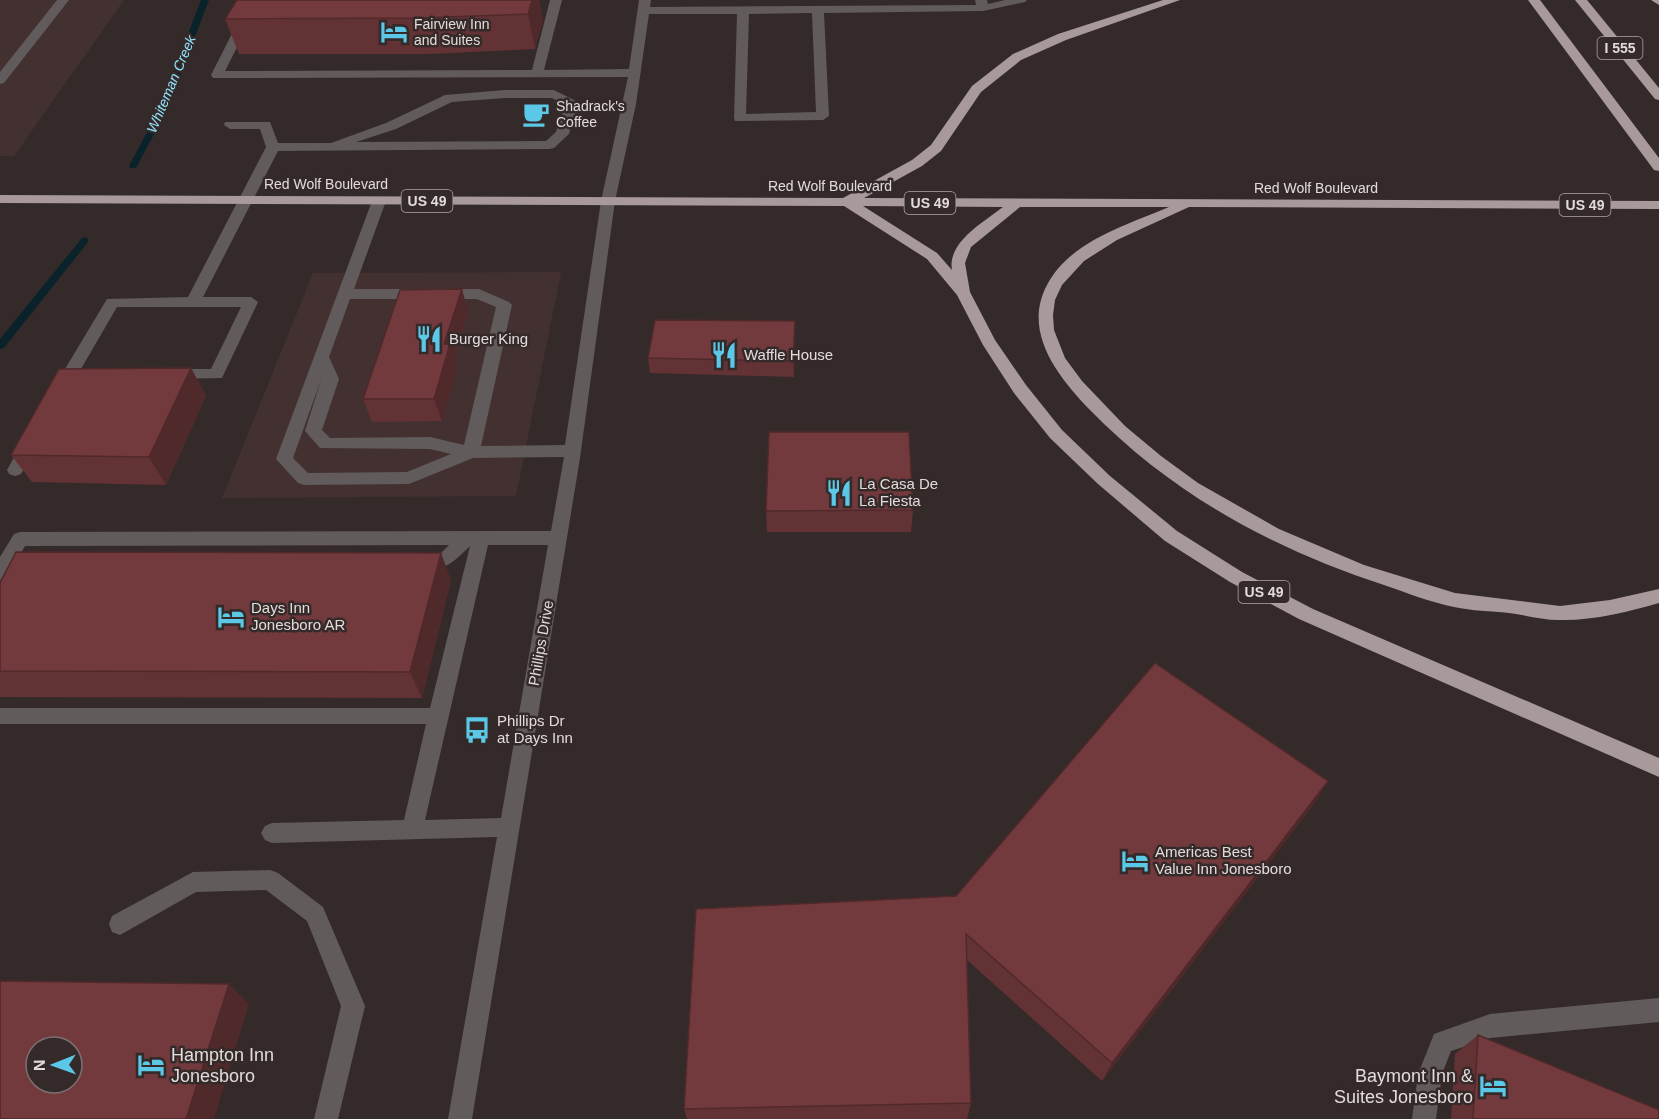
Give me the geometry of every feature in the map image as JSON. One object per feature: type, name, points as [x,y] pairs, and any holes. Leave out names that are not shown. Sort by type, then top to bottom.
[{"type":"highway","points":[[846,202],[917,163],[936,148],[976,88],[1017,57],[1062,37],[1174,0]]},
{"type":"highway","points":[[1534,0],[1659,167]]},
{"type":"highway","name":"I 555","points":[[1581,0],[1659,96]]},
{"type":"highway","name":"Red Wolf Boulevard","points":[[0,199],[1659,205]]},
{"type":"highway","name":"US 49","points":[[846,202],[932,256],[963,293],[988,341],[1020,389],[1056,434],[1104,480],[1171,536],[1236,577],[1306,614],[1659,768]]},
{"type":"highway","points":[[963,293],[958,263],[965,245],[1015,204]]},
{"type":"highway","points":[[1187,204],[1090,248],[1072,261],[1055,284],[1045,305],[1045,333],[1056,357],[1077,386],[1109,422],[1157,464],[1216,504],[1291,543],[1358,571],[1455,600],[1561,613],[1632,603],[1659,596]]},
{"type":"street","points":[[0,80],[63,0]]},
{"type":"street","points":[[266,0],[252,6],[217,75],[634,73]]},
{"type":"street","points":[[537,73],[555,0]]},
{"type":"street","points":[[644,5],[743,10],[818,10],[982,4],[1021,0]]},
{"type":"street","name":"Phillips Drive","points":[[460,1119],[573,451],[608,201],[630,104],[644,5]]},
{"type":"street","points":[[743,10],[740,118],[824,116],[818,10]]},
{"type":"street","points":[[273,147],[549,145],[562,134],[572,104],[554,94],[505,94],[449,98],[391,126],[336,145]]},
{"type":"street","points":[[193,302],[273,147],[265,125],[230,125]]},
{"type":"street","points":[[379,201],[284,459],[304,478],[409,478],[471,452]]},
{"type":"street","points":[[346,294],[479,294],[504,305],[471,452]]},
{"type":"street","points":[[53,403],[112,302],[251,302],[216,374],[149,374]]},
{"type":"street","points":[[322,358],[331,379],[313,431],[326,444],[430,443],[471,452],[573,451]]},
{"type":"street","points":[[70,374],[93,374]]},
{"type":"street","points":[[15,470],[37,432]]},
{"type":"street","points":[[420,562],[444,561],[474,538]]},
{"type":"street","points":[[412,830],[474,538]]},
{"type":"street","points":[[0,573],[20,539],[558,538]]},
{"type":"street","points":[[325,539],[335,556]]},
{"type":"street","points":[[0,716],[438,716]]},
{"type":"street","points":[[272,832],[510,827]]},
{"type":"street","points":[[120,924],[193,882],[270,880],[315,914],[353,1006],[326,1119]]},
{"type":"street","points":[[1424,1119],[1430,1074],[1442,1042],[1490,1026],[1659,1010]]},
{"type":"shaded area","points":[[0,0],[124,0],[14,156],[0,156]]},
{"type":"shaded area","points":[[561,272],[516,496],[222,498],[313,273]]},
{"type":"building","points":[[237,0],[532,0],[528,14],[419,18],[225,19]]},
{"type":"building","name":"Burger King","points":[[462,289],[444,344],[450,344],[434,399],[363,399],[400,290]]},
{"type":"building","points":[[655,320],[795,321],[793,361],[648,358]]},
{"type":"building","points":[[191,368],[149,457],[11,455],[59,369]]},
{"type":"building","name":"La Casa De La Fiesta","points":[[769,432],[909,432],[913,510],[766,511]]},
{"type":"building","name":"Days Inn Jonesboro AR","points":[[16,552],[441,553],[410,672],[0,671],[0,583]]},
{"type":"building","name":"Americas Best Value Inn Jonesboro","points":[[1155,663],[1328,781],[1112,1063],[966,934],[971,1103],[684,1109],[696,909],[956,896]]},
{"type":"building","name":"Hampton Inn Jonesboro","points":[[0,981],[229,984],[186,1119],[0,1119]]},
{"type":"building","points":[[1478,1035],[1659,1110],[1659,1119],[1473,1119]]},
{"type":"waterway","name":"Whiteman Creek","points":[[133,166],[164,108],[205,0]]},
{"type":"waterway","name":"Whiteman Creek","points":[[0,346],[85,240]]},
{"type":"place","name":"Fairview Inn and Suites","points":[[394,32]]},
{"type":"place","name":"Shadrack's Coffee","points":[[536,114]]},
{"type":"place","name":"Burger King","points":[[429,339]]},
{"type":"place","name":"Waffle House","points":[[724,355]]},
{"type":"place","name":"La Casa De La Fiesta","points":[[839,493]]},
{"type":"place","name":"Days Inn Jonesboro AR","points":[[231,617]]},
{"type":"place","name":"Phillips Dr at Days Inn","points":[[477,730]]},
{"type":"place","name":"Americas Best Value Inn Jonesboro","points":[[1135,861]]},
{"type":"place","name":"Hampton Inn Jonesboro","points":[[151,1065]]},
{"type":"place","name":"Baymont Inn & Suites Jonesboro","points":[[1493,1086]]}]
